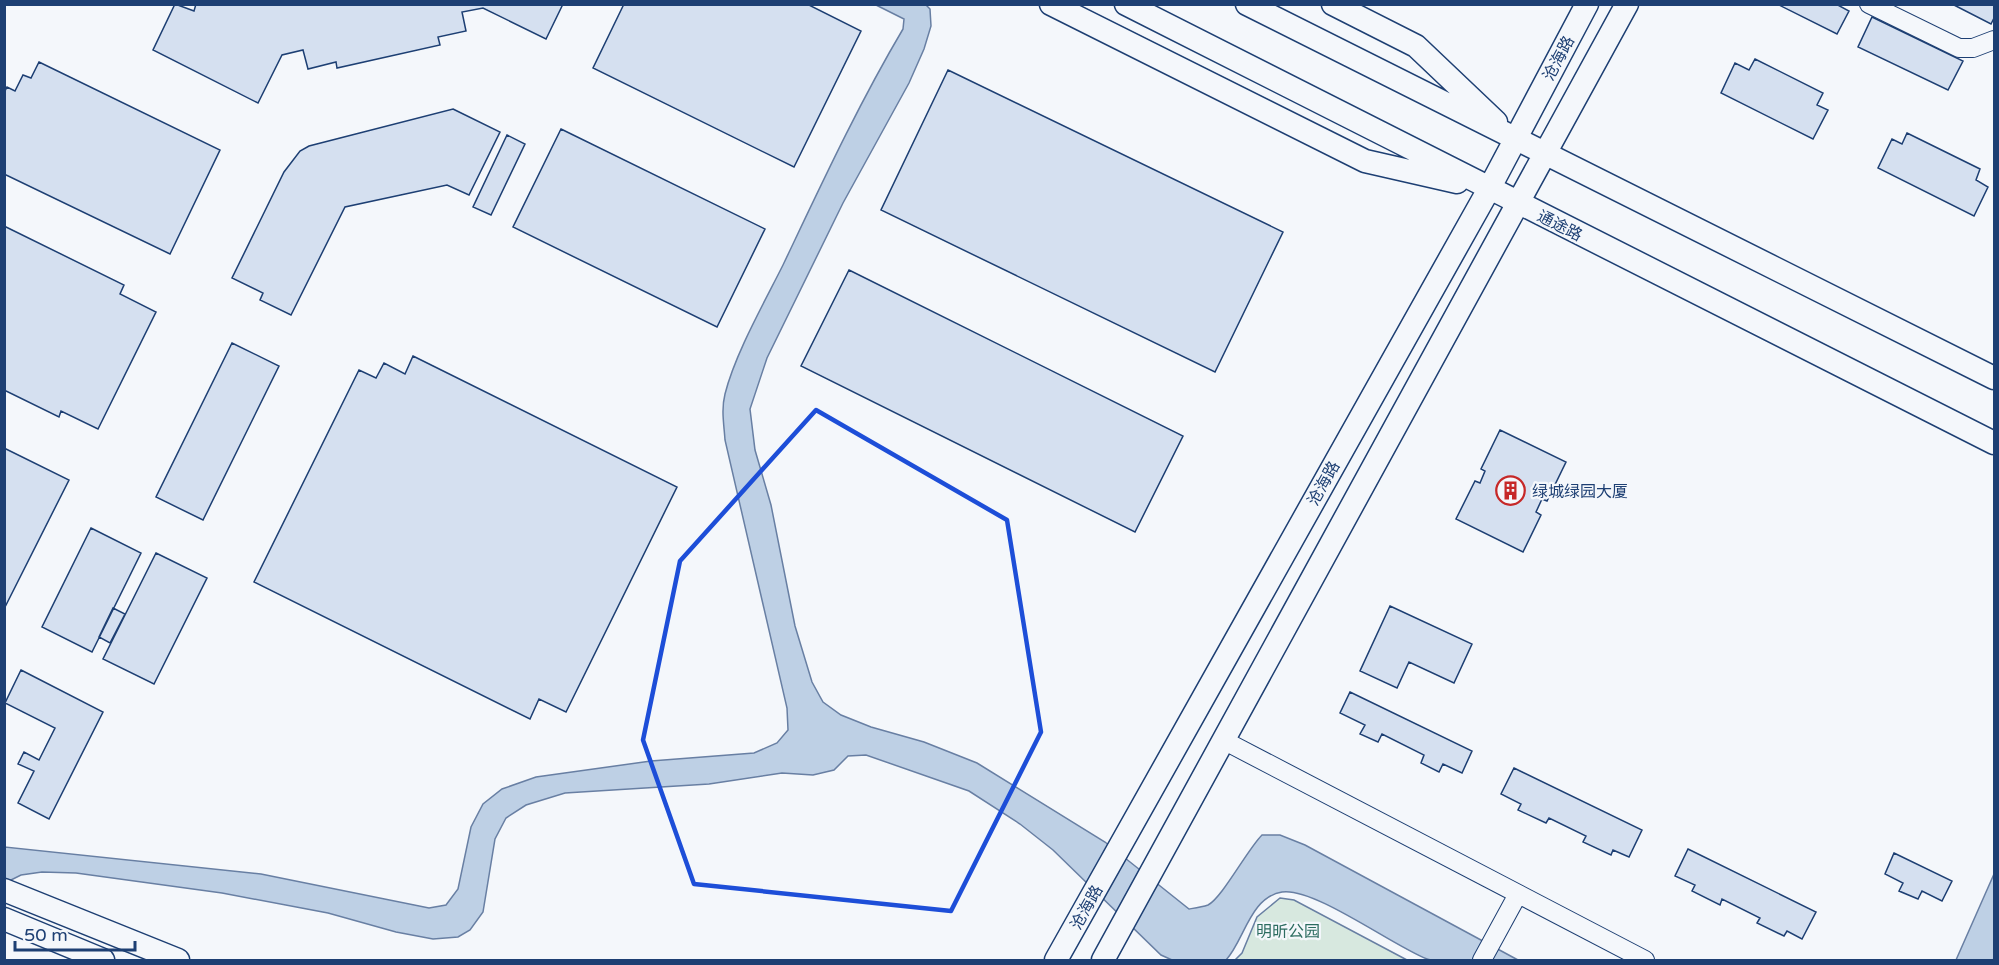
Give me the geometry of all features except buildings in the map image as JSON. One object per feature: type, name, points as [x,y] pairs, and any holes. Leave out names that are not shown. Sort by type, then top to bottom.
[{"type":"main road","points":[[1051,4],[1365,161],[1489,189]]},
{"type":"main road","points":[[1085,4],[1127,43]]},
{"type":"main road","name":"通途路","points":[[1126,4],[1995,443]]},
{"type":"main road","points":[[1247,4],[1995,378]]},
{"type":"main road","points":[[1333,4],[1416,46],[1515,139]]},
{"type":"main road","name":"沧海路","points":[[1056,960],[1489,189],[1587,4]]},
{"type":"main road","points":[[1103,960],[1627,4]]},
{"type":"main road","points":[[4,890],[178,960]]},
{"type":"main road","points":[[4,919],[103,960]]},
{"type":"street","points":[[1869,4],[1959,48],[1973,48],[1995,40]]},
{"type":"street","points":[[1224,741],[1645,960]]},
{"type":"street","points":[[1482,960],[1518,894]]},
{"type":"highlighted area","points":[[816,410],[1007,520],[1041,732],[951,911],[694,884],[643,740],[680,561]]},
{"type":"green space","name":"明昕公园","points":[[1280,898],[1294,900],[1407,960],[1235,960],[1242,953],[1257,917]]},
{"type":"water","points":[[876,5],[926,5],[930,9],[931,26],[924,49],[909,83],[843,203],[767,358],[750,409],[755,450],[771,505],[795,626],[812,682],[823,702],[841,715],[871,727],[924,742],[977,763],[1105,842],[1189,909],[1208,905],[1214,901],[1262,835],[1280,835],[1305,845],[1518,960],[1456,962],[1427,959],[1333,908],[1296,893],[1282,892],[1262,902],[1226,960],[1172,960],[1161,955],[1053,850],[1020,824],[969,791],[866,755],[848,756],[834,770],[813,775],[782,773],[709,784],[565,793],[526,805],[506,818],[495,839],[483,912],[470,930],[458,937],[433,939],[396,932],[328,913],[222,893],[76,873],[42,872],[21,875],[5,883],[5,847],[261,874],[429,908],[446,905],[458,889],[471,827],[483,804],[502,789],[536,777],[651,761],[754,753],[777,743],[788,730],[787,708],[725,440],[724,400],[736,362],[751,329],[855,116],[903,29],[904,19]]},
{"type":"water","points":[[1994,874],[1994,958],[1993,960],[1956,960]]},
{"type":"place","name":"绿城绿园大厦","points":[[1511,491]]}]
